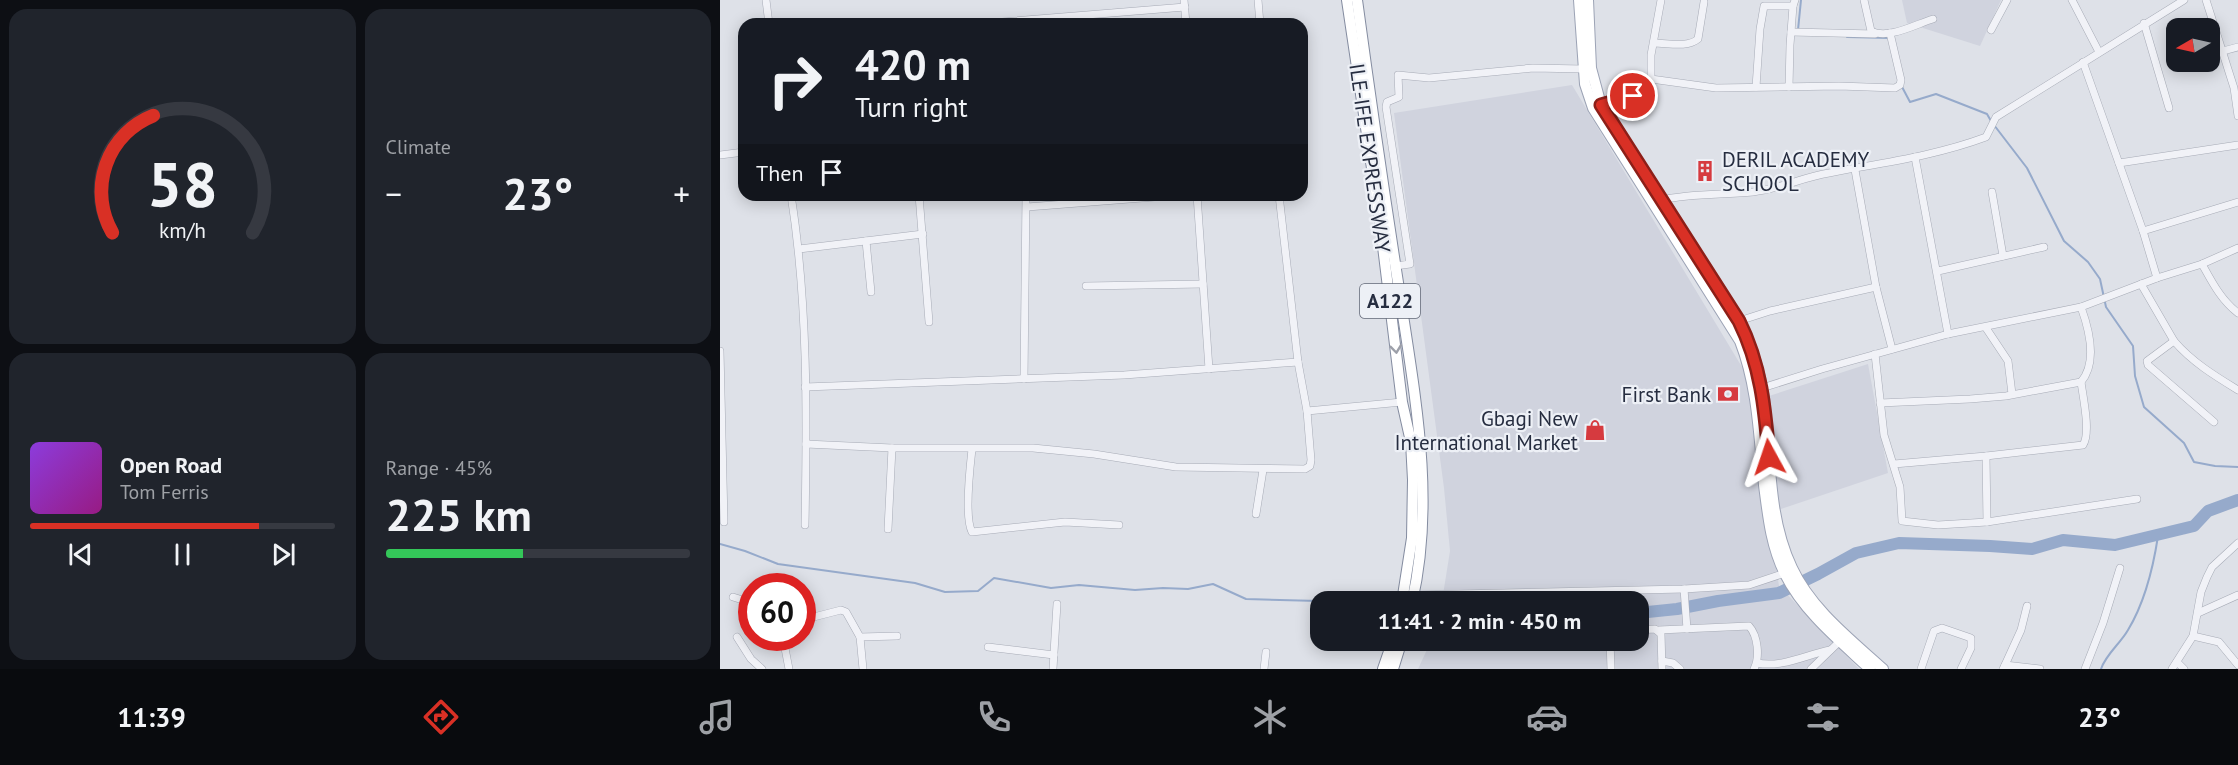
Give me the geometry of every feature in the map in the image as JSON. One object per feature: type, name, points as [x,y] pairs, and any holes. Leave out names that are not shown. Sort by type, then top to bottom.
[{"type":"main road","name":"ILE-IFE EXPRESSWAY","points":[[1347,0],[1380,222],[1402,402],[1411,442],[1412,538],[1404,591]]},
{"type":"main road","name":"ILE-IFE EXPRESSWAY","points":[[1357,0],[1419,425],[1422,460],[1421,528],[1414,591]]},
{"type":"main road","points":[[1579,0],[1583,69],[1588,94],[1601,123],[1739,321],[1755,356],[1762,388],[1774,533]]},
{"type":"main road","points":[[1588,0],[1591,68],[1601,105],[1661,201],[1740,341],[1747,359],[1755,398],[1774,533],[1784,549],[1796,585],[1840,641],[1870,669]]},
{"type":"main road","points":[[1796,585],[1846,636],[1883,669]]},
{"type":"main road","points":[[1383,669],[1393,651]]},
{"type":"main road","points":[[1393,669],[1397,651]]},
{"type":"street","points":[[766,0],[769,18]]},
{"type":"street","points":[[1258,0],[1260,18]]},
{"type":"street","points":[[1601,105],[1641,93],[1648,88],[1652,79],[1654,43],[1661,0]]},
{"type":"street","points":[[1864,0],[1871,31],[1875,34]]},
{"type":"street","points":[[1991,30],[2007,0]]},
{"type":"street","points":[[2072,0],[2098,52]]},
{"type":"street","points":[[1661,201],[1715,193],[1754,192],[1799,182],[1826,173],[1855,170],[1915,157],[1986,137],[1996,117],[2184,0]]},
{"type":"street","points":[[2206,0],[2234,88],[2238,116]]},
{"type":"street","points":[[1654,43],[1688,44],[1695,42],[1698,39],[1704,2]]},
{"type":"street","points":[[1756,87],[1764,6],[1794,3],[1789,87]]},
{"type":"street","points":[[1066,18],[1116,14],[1184,4]]},
{"type":"street","points":[[1115,18],[1116,14]]},
{"type":"street","points":[[1791,32],[1890,33],[1933,19]]},
{"type":"street","points":[[2144,23],[2169,108]]},
{"type":"street","points":[[1652,79],[1716,88],[1895,88],[1900,85],[1901,80],[1890,33]]},
{"type":"street","points":[[2223,51],[2238,47]]},
{"type":"street","points":[[2083,62],[2143,231],[2157,278]]},
{"type":"street","points":[[1395,266],[1410,264],[1386,106],[1387,102],[1399,97],[1398,75],[1429,78],[1533,68],[1583,69]]},
{"type":"street","points":[[2119,163],[2238,145]]},
{"type":"street","points":[[720,155],[738,153]]},
{"type":"street","points":[[1915,157],[1948,334]]},
{"type":"street","points":[[1855,170],[1876,287],[1892,349]]},
{"type":"street","points":[[1992,192],[2003,256]]},
{"type":"street","points":[[792,201],[799,249],[805,387],[805,525]]},
{"type":"street","points":[[919,201],[929,322]]},
{"type":"street","points":[[1024,379],[1026,201]]},
{"type":"street","points":[[1027,207],[1069,201]]},
{"type":"street","points":[[1197,201],[1209,369]]},
{"type":"street","points":[[806,444],[892,448],[1033,448],[1094,454],[1176,467],[1305,469],[1310,466],[1311,460],[1307,411],[1298,362],[1280,201]]},
{"type":"street","points":[[2143,231],[2238,201]]},
{"type":"street","points":[[799,249],[922,234]]},
{"type":"street","points":[[866,241],[872,292]]},
{"type":"street","points":[[1938,271],[2044,247]]},
{"type":"street","points":[[1762,388],[1948,334],[2081,307],[2140,284],[2202,264],[2238,248]]},
{"type":"street","points":[[2202,264],[2214,287],[2238,313]]},
{"type":"street","points":[[1086,286],[1203,284]]},
{"type":"street","points":[[2140,284],[2174,341],[2198,364],[2238,390]]},
{"type":"street","points":[[1739,321],[1770,311],[1876,287]]},
{"type":"street","points":[[1894,464],[2083,445],[2086,425],[2081,382],[2088,371],[2090,347],[2088,327],[2081,307]]},
{"type":"street","points":[[1986,328],[2008,361],[2012,394]]},
{"type":"street","points":[[2174,341],[2147,361],[2148,365],[2214,422]]},
{"type":"street","points":[[720,351],[724,522]]},
{"type":"street","points":[[1875,354],[1888,453],[1894,464],[1900,487],[1902,521],[1938,525],[1987,522],[2137,499]]},
{"type":"street","points":[[805,387],[1024,379],[1298,362]]},
{"type":"street","points":[[1880,403],[1970,399],[2081,382]]},
{"type":"street","points":[[1307,411],[1402,402]]},
{"type":"street","points":[[888,530],[892,448]]},
{"type":"street","points":[[972,449],[969,506],[969,527],[972,532],[1065,522],[1119,525]]},
{"type":"street","points":[[1986,456],[1987,522]]},
{"type":"street","points":[[1256,514],[1263,470]]},
{"type":"street","points":[[2172,669],[2193,636],[2203,585],[2212,567],[2238,543]]},
{"type":"street","points":[[2085,669],[2103,623],[2120,568]]},
{"type":"street","points":[[1649,592],[1749,585],[1796,585]]},
{"type":"street","points":[[1684,591],[1687,627]]},
{"type":"street","points":[[2198,613],[2238,595]]},
{"type":"street","points":[[733,597],[738,599]]},
{"type":"street","points":[[1053,669],[1057,604]]},
{"type":"street","points":[[2027,606],[2021,630],[2004,667],[2040,669]]},
{"type":"street","points":[[816,616],[841,610],[846,612],[860,637],[863,669]]},
{"type":"street","points":[[1649,630],[1749,626],[1756,640],[1756,666],[1782,663],[1830,650]]},
{"type":"street","points":[[1921,669],[1934,631],[1942,628],[1971,638],[1971,648],[1961,669]]},
{"type":"street","points":[[1659,630],[1662,665],[1673,663],[1680,669]]},
{"type":"street","points":[[860,637],[897,636]]},
{"type":"street","points":[[2193,636],[2219,642],[2238,665]]},
{"type":"street","points":[[737,637],[751,659],[762,669]]},
{"type":"street","points":[[1811,669],[1840,641]]},
{"type":"street","points":[[988,647],[1054,655]]},
{"type":"street","points":[[786,651],[789,669]]},
{"type":"street","points":[[1610,651],[1611,669]]},
{"type":"street","points":[[1264,669],[1266,652]]},
{"type":"street","points":[[2177,662],[2184,669]]},
{"type":"shaded area","points":[[1902,0],[2001,0],[1980,46],[1907,23]]},
{"type":"shaded area","name":"Gbagi New International Market","points":[[1572,85],[1745,372],[1779,586],[1859,669],[1418,669],[1426,651],[1649,651],[1649,591],[1444,591],[1450,551],[1444,488],[1394,113]]},
{"type":"shaded area","points":[[1868,364],[1888,473],[1778,510],[1766,397]]},
{"type":"waterway","points":[[1798,30],[1801,0]]},
{"type":"waterway","points":[[1847,37],[1889,38]]},
{"type":"waterway","points":[[1901,85],[1910,102],[1936,94],[1987,114],[1991,121]]},
{"type":"waterway","points":[[1994,125],[2027,168],[2064,241],[2088,262],[2100,279],[2106,307],[2133,346],[2135,376],[2144,407],[2184,443],[2194,462],[2238,467]]},
{"type":"waterway","points":[[1649,612],[1779,593],[1856,553],[1899,543],[2032,549],[2063,540],[2115,545],[2194,526],[2208,511],[2238,500]]},
{"type":"waterway","points":[[2101,669],[2128,630],[2144,597],[2158,536]]},
{"type":"waterway","points":[[720,544],[778,564],[915,583],[945,592],[978,591],[994,578],[1051,588],[1079,585],[1135,590],[1188,589],[1213,584],[1246,599],[1310,601]]},
{"type":"place","name":"DERIL ACADEMY SCHOOL","points":[[1705,171]]},
{"type":"place","name":"First Bank","points":[[1728,394]]},
{"type":"place","name":"Gbagi New International Market","points":[[1595,430]]},
{"type":"route","points":[[1633,96],[1601,105],[1748,338],[1755,356],[1764,397],[1769,457]]}]
